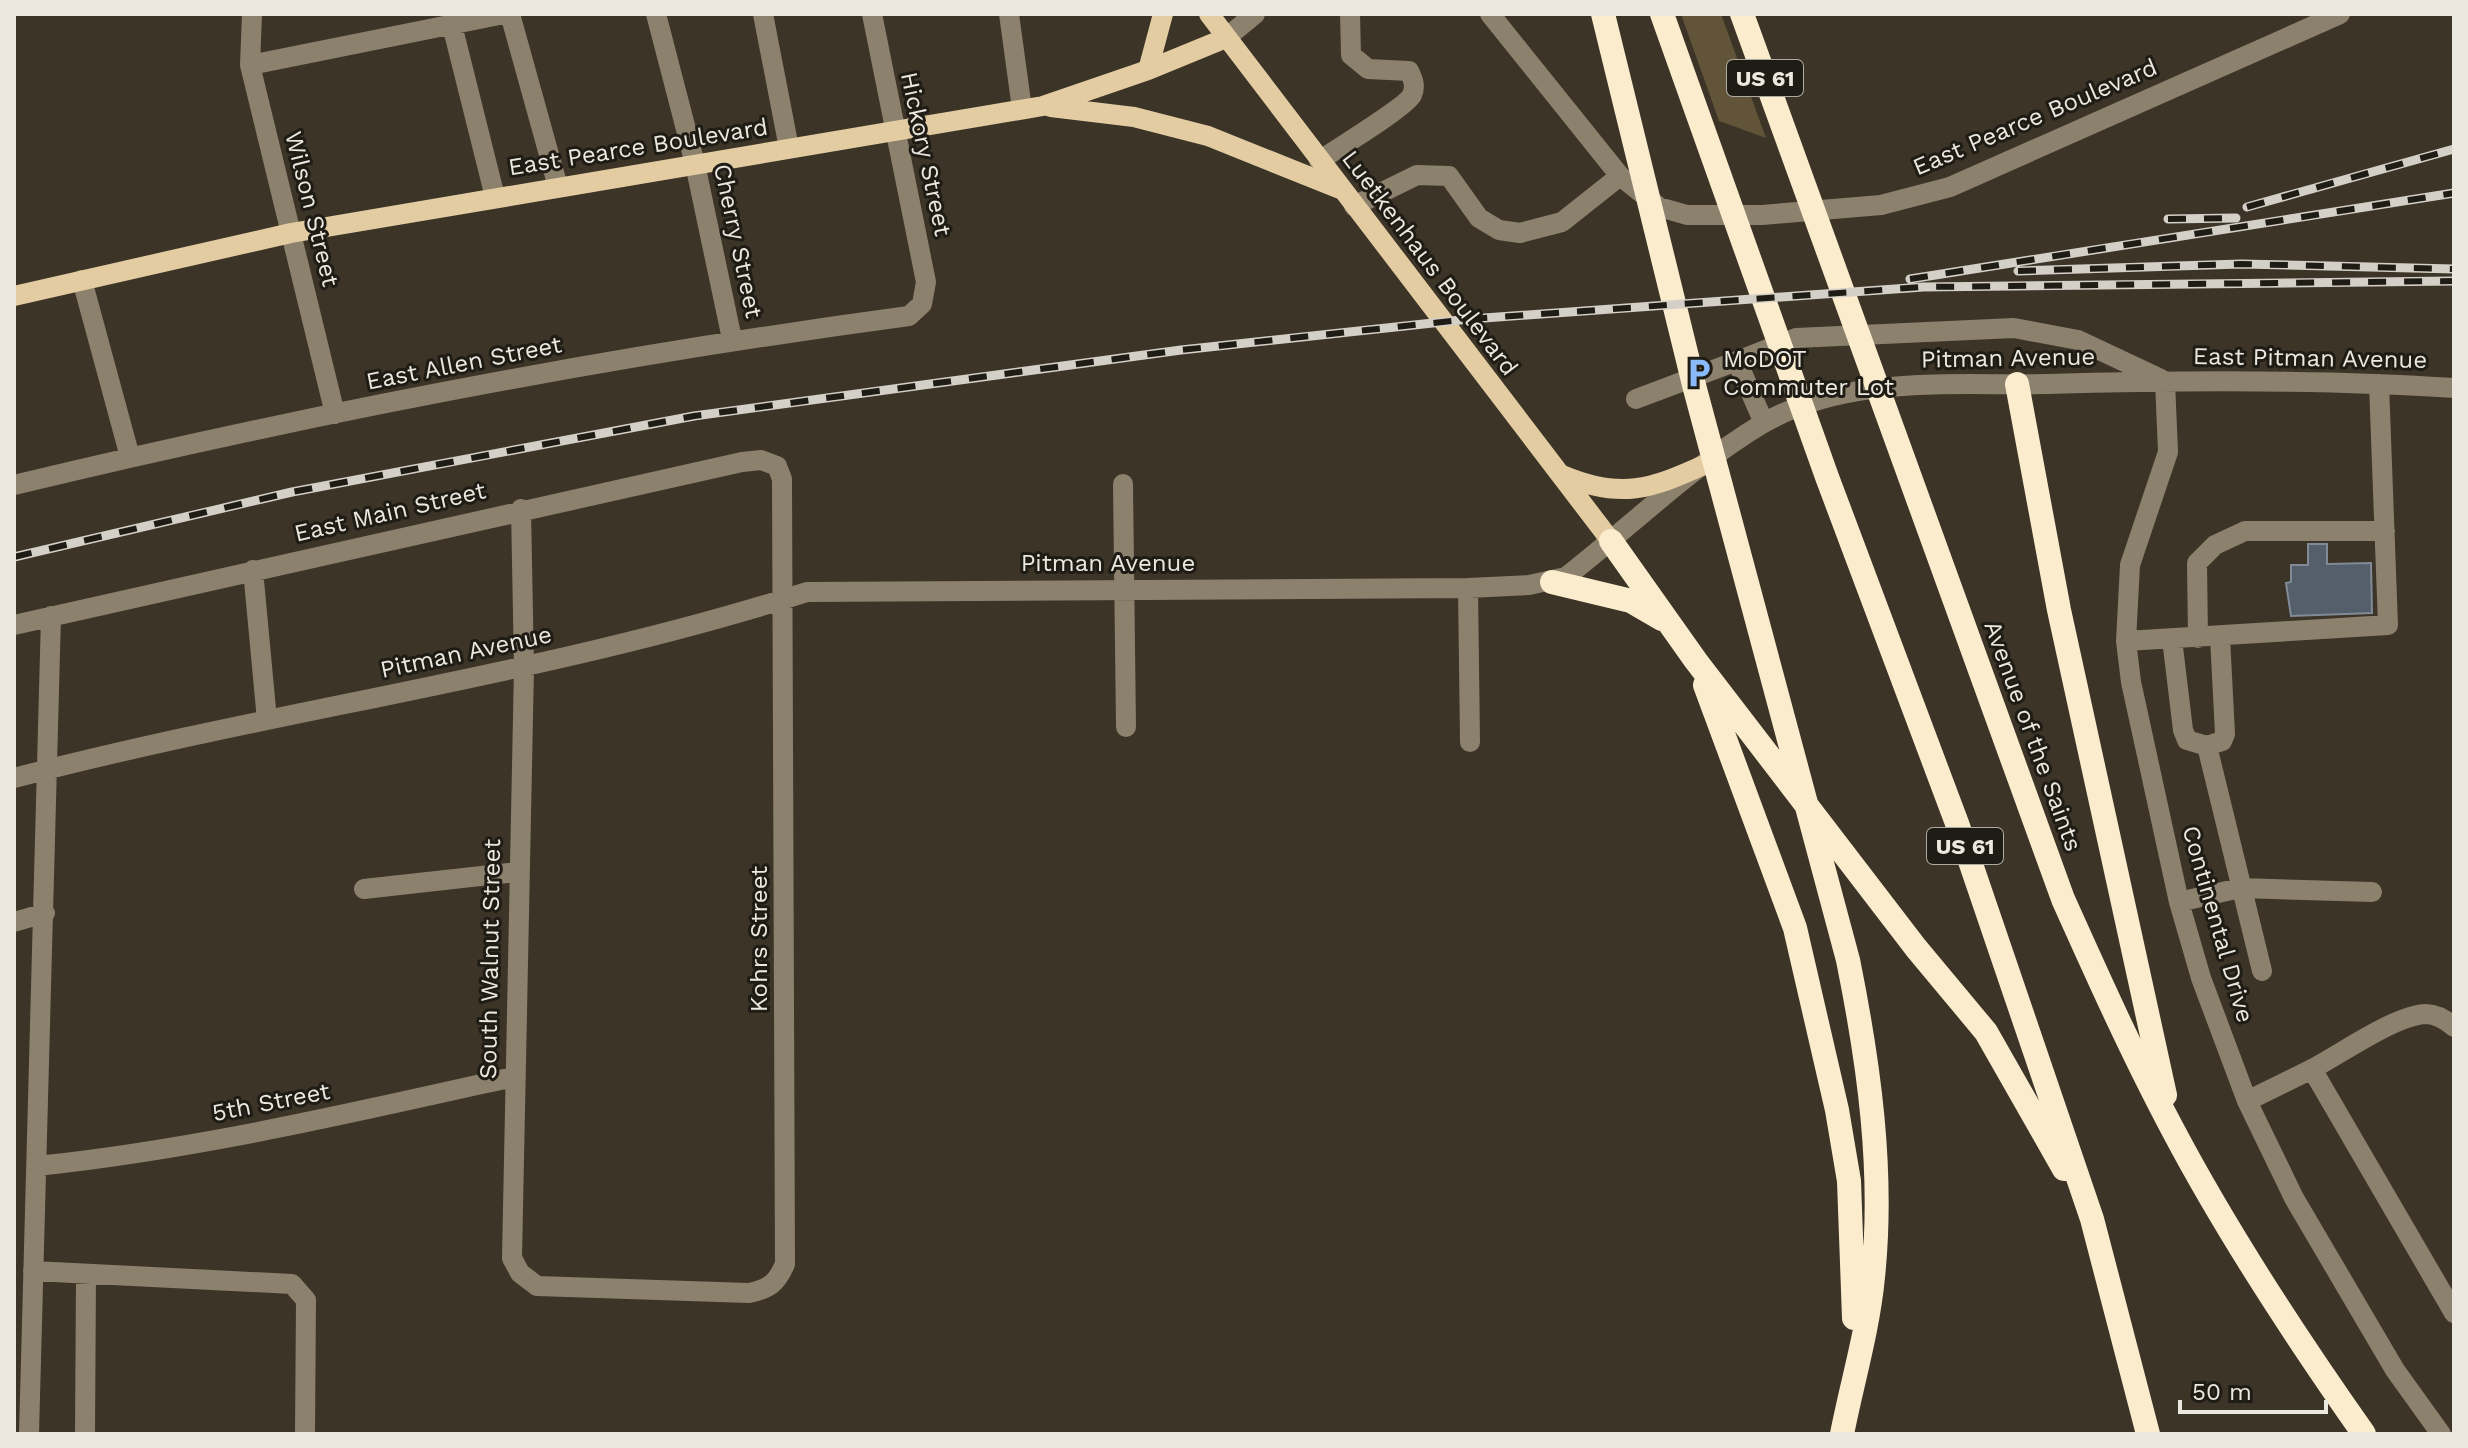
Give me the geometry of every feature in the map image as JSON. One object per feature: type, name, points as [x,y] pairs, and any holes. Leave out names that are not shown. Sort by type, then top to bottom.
[{"type":"highway","name":"US 61","points":[[1662,14],[1827,477],[1958,826],[2092,1219],[2148,1434]]},
{"type":"highway","name":"Avenue of the Saints","points":[[1742,14],[1899,454],[2063,899],[2172,1129],[2247,1261],[2364,1434]]},
{"type":"highway","points":[[1604,16],[1699,403],[1848,960],[1873,1109],[1876,1194],[1873,1278],[1842,1434]]},
{"type":"highway","points":[[2017,384],[2059,610],[2172,1129]]},
{"type":"highway","points":[[1611,541],[1696,661],[1916,948],[1986,1032],[2092,1219]]},
{"type":"highway","points":[[1552,582],[1631,601],[1668,622]]},
{"type":"highway","points":[[1696,661],[1795,928],[1837,1110],[1849,1181],[1855,1371]]},
{"type":"main road","points":[[1148,70],[1163,14]]},
{"type":"main road","name":"Luetkenhaus Boulevard","points":[[1209,14],[1611,541]]},
{"type":"main road","name":"East Pearce Boulevard","points":[[14,296],[291,233],[1043,106],[1148,70],[1226,38]]},
{"type":"main road","points":[[1043,106],[1134,117],[1208,136],[1340,189]]},
{"type":"main road","points":[[1558,473],[1595,487],[1631,490],[1649,488],[1706,464]]},
{"type":"street","name":"Wilson Street","points":[[252,14],[250,65],[335,414]]},
{"type":"street","points":[[250,65],[507,14],[558,187]]},
{"type":"street","name":"Cherry Street","points":[[656,14],[695,164],[732,339]]},
{"type":"street","points":[[763,14],[789,148]]},
{"type":"street","name":"Hickory Street","points":[[872,14],[926,282],[922,304]]},
{"type":"street","points":[[1009,14],[1022,109]]},
{"type":"street","name":"East Pearce Boulevard","points":[[1226,38],[1255,14]]},
{"type":"street","points":[[1319,161],[1411,97],[1414,82],[1409,71],[1368,69],[1351,55],[1350,14]]},
{"type":"street","name":"East Pearce Boulevard","points":[[1490,14],[1620,176],[1659,207],[1687,215],[1762,215],[1881,205],[1950,187],[2340,14]]},
{"type":"street","points":[[452,25],[495,197]]},
{"type":"street","points":[[1354,206],[1417,175],[1449,176],[1479,218],[1499,230],[1520,233],[1562,222],[1620,176]]},
{"type":"street","points":[[82,280],[130,457]]},
{"type":"street","name":"East Allen Street","points":[[14,485],[335,414],[732,339],[909,316],[922,304]]},
{"type":"street","points":[[1636,399],[1796,338],[2014,328],[2078,340],[2165,381]]},
{"type":"street","points":[[1737,361],[1764,423]]},
{"type":"street","name":"East Pitman Avenue","points":[[2165,381],[2454,388]]},
{"type":"street","name":"Pitman Avenue","points":[[14,778],[267,720],[524,668],[807,592],[1468,588],[1552,582],[1566,577],[1706,464],[1764,423],[1837,395],[1918,384],[2165,381]]},
{"type":"street","name":"Continental Drive","points":[[2165,381],[2168,452],[2130,565],[2126,641],[2131,682],[2179,902],[2201,978],[2247,1101],[2294,1198],[2352,1301],[2395,1370],[2441,1434]]},
{"type":"street","points":[[2126,641],[2385,628],[2390,622],[2379,384]]},
{"type":"street","name":"East Main Street","points":[[14,625],[521,509],[742,462],[761,460],[777,466]]},
{"type":"street","name":"Kohrs Street","points":[[650,1290],[749,1293],[766,1289],[779,1278],[785,1264],[785,599],[782,479],[777,466]]},
{"type":"street","points":[[1123,484],[1126,727]]},
{"type":"street","name":"South Walnut Street","points":[[521,509],[524,668],[517,872],[512,1258],[520,1273],[537,1286],[650,1290]]},
{"type":"street","points":[[2198,638],[2197,563],[2215,545],[2245,531],[2385,531]]},
{"type":"street","points":[[253,570],[267,720]]},
{"type":"street","points":[[1468,588],[1470,742]]},
{"type":"street","points":[[29,1434],[22,1323],[33,1271],[51,616]]},
{"type":"street","points":[[2172,639],[2183,730],[2187,740],[2207,746],[2222,741],[2225,734],[2220,637]]},
{"type":"street","points":[[2207,746],[2262,971]]},
{"type":"street","points":[[364,889],[517,872]]},
{"type":"street","points":[[2179,902],[2240,888],[2372,892]]},
{"type":"street","points":[[14,922],[45,913]]},
{"type":"street","points":[[2247,1101],[2404,1020],[2426,1014],[2443,1018],[2454,1027]]},
{"type":"street","points":[[2312,1069],[2454,1313]]},
{"type":"street","name":"5th Street","points":[[37,1166],[92,1160],[310,1122],[513,1077]]},
{"type":"street","points":[[33,1271],[292,1284],[306,1300],[305,1434]]},
{"type":"street","points":[[85,1434],[86,1274]]},
{"type":"shaded area","points":[[1681,14],[1721,14],[1766,138],[1719,121]]},
{"type":"building","points":[[2308,544],[2327,544],[2327,564],[2371,563],[2372,613],[2291,616],[2286,583],[2291,582],[2291,565],[2308,565]]},
{"type":"railway","points":[[2247,207],[2454,149]]},
{"type":"railway","points":[[1910,279],[2454,193]]},
{"type":"railway","points":[[2168,219],[2236,218]]},
{"type":"railway","points":[[2018,271],[2241,264],[2454,269]]},
{"type":"railway","points":[[14,557],[292,492],[694,416],[1181,350],[1470,319],[1923,287],[2454,281]]},
{"type":"place","name":"MoDOT Commuter Lot","points":[[1699,373]]}]
